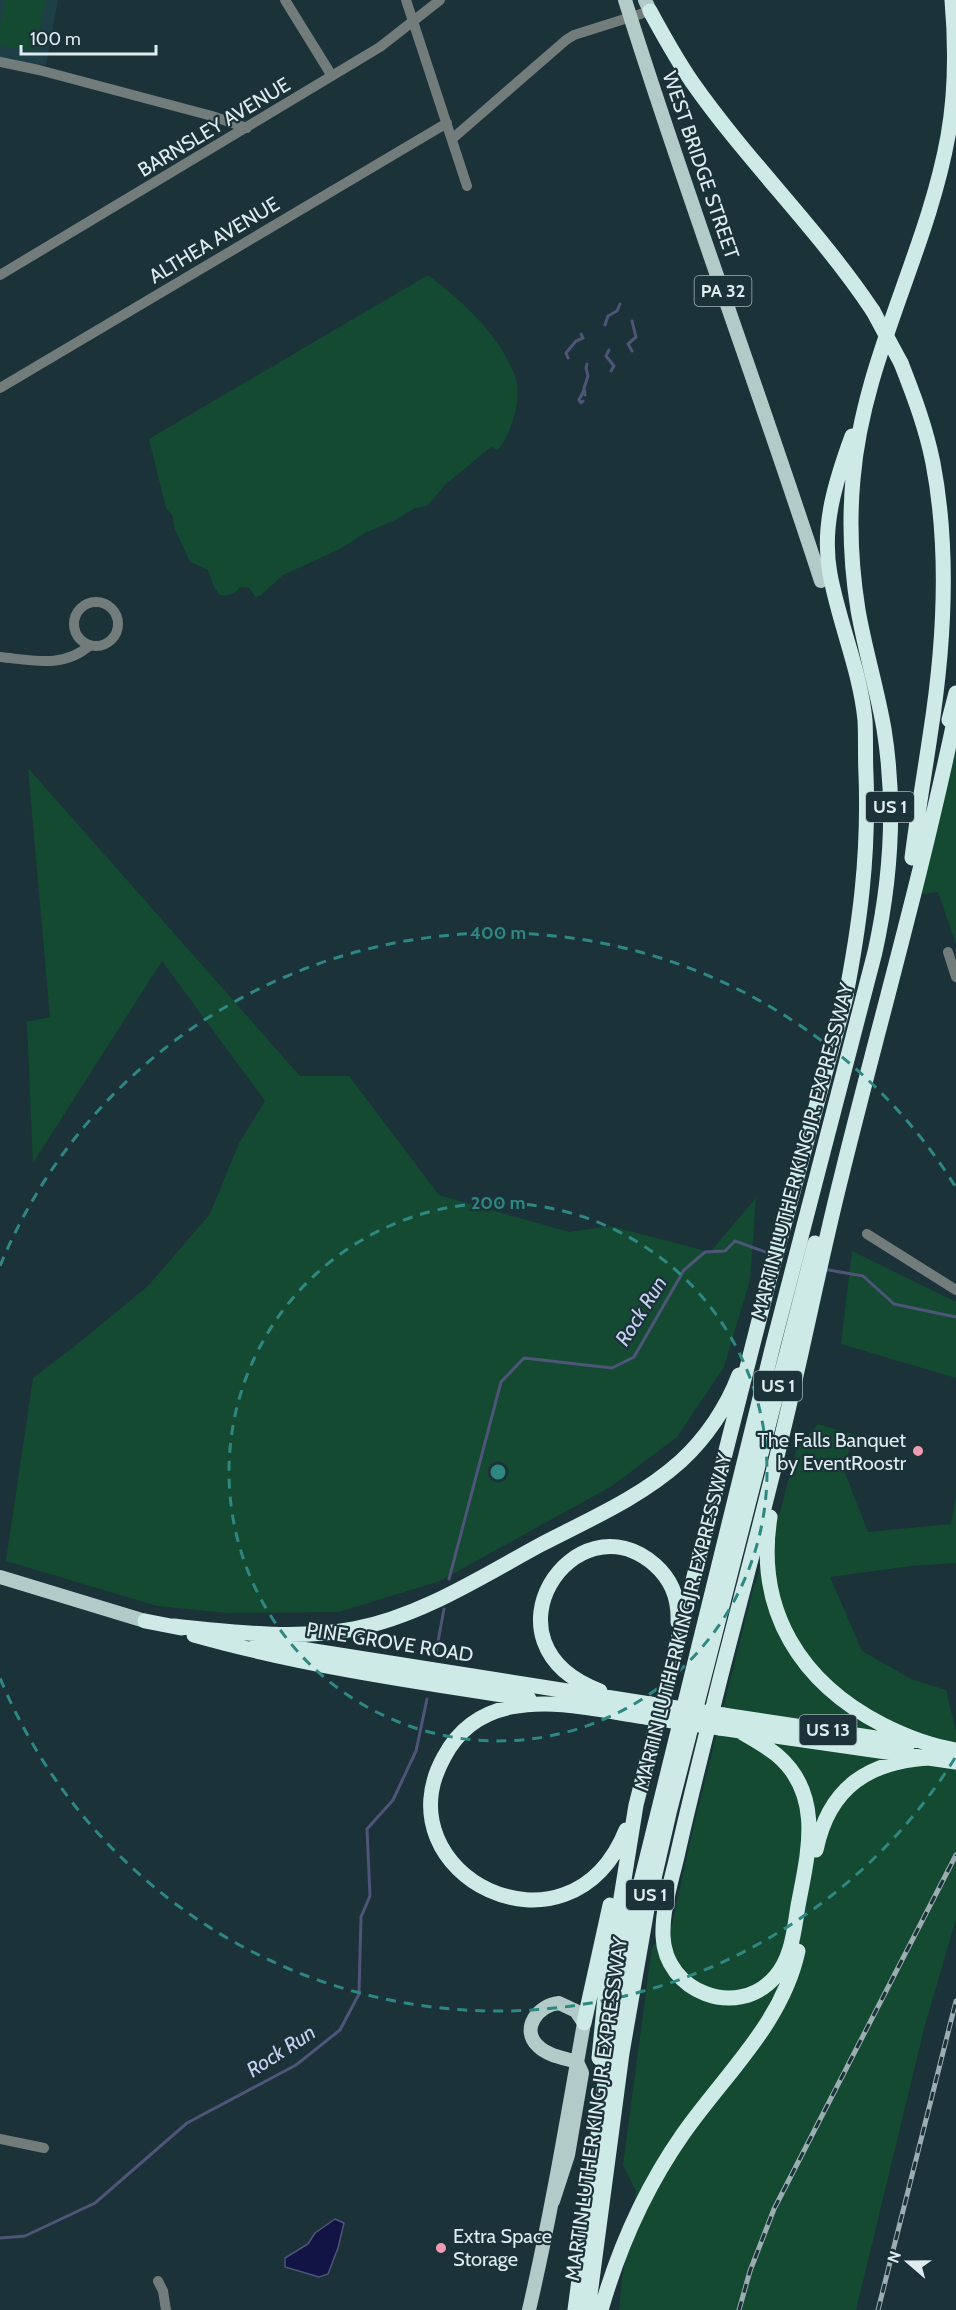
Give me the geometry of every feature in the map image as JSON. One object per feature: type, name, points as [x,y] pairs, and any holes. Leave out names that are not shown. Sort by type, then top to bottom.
[{"type":"highway","name":"MARTIN LUTHER KING JR. EXPRESSWAY","points":[[801,1246],[875,952],[887,884],[890,807],[887,750],[880,706],[859,612],[851,543],[852,498],[856,452],[865,408],[931,203],[948,136],[956,69],[952,0]]},
{"type":"highway","points":[[648,6],[676,56],[708,103],[836,260],[873,311],[901,363],[921,415],[933,464],[940,514],[943,571],[934,704],[918,803],[912,858]]},
{"type":"highway","points":[[877,365],[837,479],[827,540],[830,573],[865,719],[866,869],[846,996],[807,1184],[786,1422],[767,1549],[771,1592],[787,1636],[813,1673],[845,1703],[932,1752]]},
{"type":"highway","points":[[821,581],[848,672],[866,774]]},
{"type":"highway","name":"MARTIN LUTHER KING JR. EXPRESSWAY","points":[[801,1246],[857,1086],[912,858],[956,693]]},
{"type":"highway","points":[[797,1283],[801,1246],[939,792],[956,712]]},
{"type":"highway","points":[[593,2175],[602,2022],[636,1805],[771,1273],[801,1246]]},
{"type":"highway","name":"MARTIN LUTHER KING JR. EXPRESSWAY","points":[[575,2310],[617,2002],[635,1906],[797,1283]]},
{"type":"highway","name":"MARTIN LUTHER KING JR. EXPRESSWAY","points":[[588,2310],[622,2053],[647,1909],[797,1283]]},
{"type":"highway","points":[[173,1626],[256,1634],[317,1634],[375,1624],[424,1607],[631,1497],[682,1460],[725,1405],[761,1319]]},
{"type":"highway","points":[[741,1732],[777,1755],[793,1772],[807,1804],[810,1837],[792,1943],[785,1963],[771,1981],[759,1990],[737,1998],[720,1998],[696,1990],[676,1974],[665,1951],[663,1925],[697,1772],[786,1422]]},
{"type":"highway","points":[[629,1700],[576,1680],[553,1659],[542,1635],[541,1615],[544,1598],[555,1576],[568,1562],[592,1550],[620,1549],[646,1558],[665,1575],[674,1590],[678,1607],[677,1644]]},
{"type":"highway","name":"PINE GROVE ROAD","points":[[145,1621],[362,1660],[629,1700]]},
{"type":"highway","name":"PINE GROVE ROAD","points":[[145,1621],[222,1643],[298,1661],[383,1677],[553,1703]]},
{"type":"highway","name":"US 13","points":[[629,1700],[648,1710]]},
{"type":"highway","points":[[553,1703],[510,1707],[488,1714],[469,1725],[448,1749],[435,1777],[432,1809],[440,1842],[453,1863],[478,1885],[507,1898],[530,1900],[564,1894],[585,1883],[607,1862],[622,1839],[636,1805]]},
{"type":"highway","name":"US 13","points":[[553,1703],[648,1710],[932,1752],[956,1762]]},
{"type":"highway","name":"US 13","points":[[721,1721],[741,1732],[932,1752],[956,1750]]},
{"type":"highway","points":[[601,2310],[627,2234],[662,2166],[691,2123],[767,2025],[782,1998],[796,1959],[816,1848],[828,1811],[849,1786],[865,1774],[932,1752]]},
{"type":"highway","points":[[584,2023],[617,1875],[628,1848]]},
{"type":"main road","name":"WEST BRIDGE STREET","points":[[625,0],[671,142],[821,581]]},
{"type":"main road","name":"PINE GROVE ROAD","points":[[0,1577],[145,1621]]},
{"type":"main road","points":[[529,2310],[553,2201],[584,2023],[576,2011],[559,2003],[541,2009],[532,2023],[532,2036],[538,2047],[551,2054],[577,2062]]},
{"type":"street","points":[[285,0],[332,76]]},
{"type":"street","points":[[406,0],[467,186]]},
{"type":"street","name":"BARNSLEY AVENUE","points":[[0,275],[380,47],[440,0]]},
{"type":"street","points":[[452,139],[566,40],[574,35],[631,18],[648,6]]},
{"type":"street","points":[[0,62],[39,70],[201,113],[247,128]]},
{"type":"street","name":"ALTHEA AVENUE","points":[[0,388],[447,123]]},
{"type":"street","points":[[0,657],[45,662],[61,660],[75,656],[90,645],[100,646],[107,643],[116,632],[118,625],[113,610],[98,602],[83,606],[74,618],[75,632],[79,639],[90,645]]},
{"type":"street","points":[[948,952],[956,977]]},
{"type":"street","points":[[867,1234],[956,1290]]},
{"type":"street","points":[[0,2139],[44,2148]]},
{"type":"street","points":[[158,2281],[163,2291],[166,2310]]},
{"type":"shaded area","points":[[0,0],[58,0],[46,65],[0,59]]},
{"type":"shaded area","points":[[335,2219],[344,2223],[328,2274],[319,2277],[285,2267],[285,2258],[308,2244],[315,2233]]},
{"type":"green space","points":[[5,0],[46,0],[36,50],[0,46],[0,28]]},
{"type":"green space","points":[[428,275],[466,307],[489,332],[515,376],[517,404],[512,424],[503,443],[498,450],[491,447],[446,484],[427,506],[415,508],[365,533],[340,549],[283,575],[261,595],[256,597],[249,588],[241,587],[232,594],[220,595],[214,587],[208,570],[190,562],[174,527],[173,516],[166,508],[149,439]]},
{"type":"green space","points":[[956,749],[956,944],[938,892],[916,895]]},
{"type":"green space","points":[[28,768],[300,1076],[349,1076],[439,1195],[569,1232],[610,1226],[710,1252],[756,1198],[750,1280],[724,1367],[677,1437],[612,1486],[440,1581],[339,1612],[227,1613],[157,1606],[6,1561],[33,1378],[148,1286],[210,1214],[239,1143],[265,1101],[162,961],[33,1163],[27,1022],[50,1017]]},
{"type":"green space","points":[[852,1251],[956,1302],[956,1378],[841,1344]]},
{"type":"green space","points":[[818,1424],[855,1435],[843,1468],[868,1532],[951,1524],[956,1494],[956,1563],[911,1566],[830,1577],[862,1651],[911,1679],[946,1690],[956,1731],[956,1919],[925,2025],[856,2310],[619,2310],[636,2191],[623,2165],[652,1947],[672,1925],[693,1829],[753,1589],[780,1512],[797,1447]]},
{"type":"waterway","points":[[605,325],[608,316],[617,311],[620,304]]},
{"type":"waterway","points":[[632,321],[636,337],[628,344],[632,351]]},
{"type":"waterway","points":[[568,358],[566,353],[576,341],[583,338],[581,334]]},
{"type":"waterway","points":[[609,350],[606,356],[614,366],[611,371]]},
{"type":"waterway","points":[[585,395],[587,364]]},
{"type":"waterway","points":[[583,401],[581,403],[579,400],[584,390]]},
{"type":"waterway","name":"Rock Run","points":[[449,1579],[501,1382],[524,1358],[612,1368],[634,1357],[684,1270],[705,1252],[725,1251],[735,1241],[771,1254]]},
{"type":"waterway","name":"Rock Run","points":[[823,1269],[863,1276],[894,1304],[956,1317]]},
{"type":"waterway","name":"Rock Run","points":[[436,1652],[444,1609]]},
{"type":"waterway","name":"Rock Run","points":[[0,2238],[25,2236],[95,2203],[187,2123],[296,2065],[340,2030],[359,1994],[361,1917],[370,1896],[367,1829],[393,1800],[416,1751],[427,1699]]},
{"type":"railway","points":[[739,2310],[750,2271],[774,2209],[956,1855]]},
{"type":"railway","points":[[878,2310],[956,2001]]},
{"type":"place","name":"The Falls Banquet by EventRoostr","points":[[918,1451]]},
{"type":"place","name":"Extra Space Storage","points":[[441,2248]]}]
